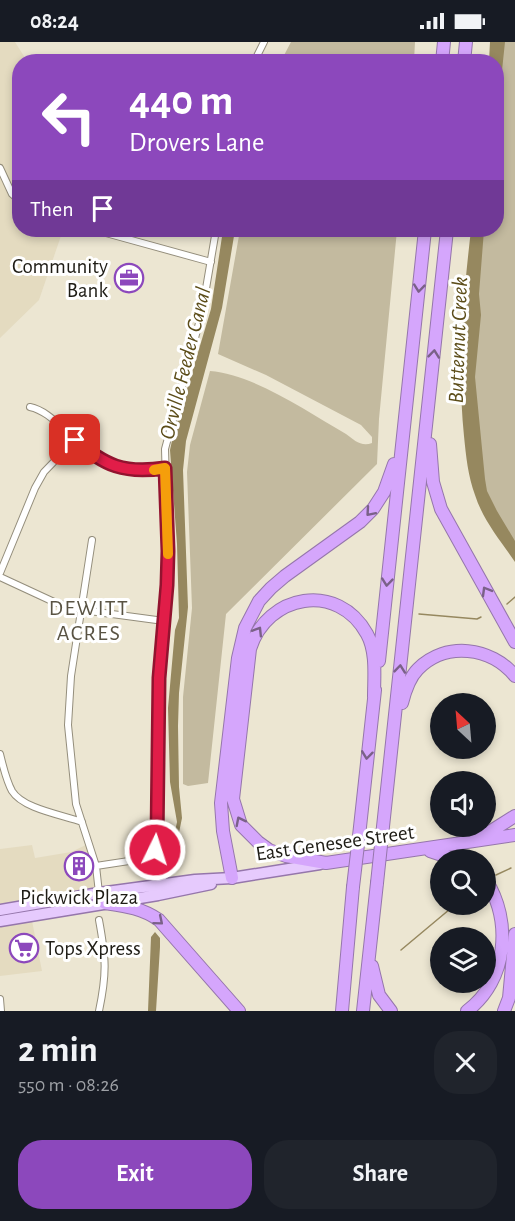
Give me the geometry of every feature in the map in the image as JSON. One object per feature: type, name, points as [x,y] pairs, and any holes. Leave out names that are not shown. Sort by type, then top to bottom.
[{"type":"highway","points":[[342,1011],[353,887],[424,237]]},
{"type":"highway","points":[[363,1011],[446,237]]},
{"type":"highway","points":[[428,412],[431,470],[441,509],[515,642]]},
{"type":"highway","points":[[232,878],[223,831],[221,803],[238,658],[245,628],[259,601],[271,588],[360,522],[373,509],[388,484],[402,440]]},
{"type":"highway","points":[[326,863],[285,856],[269,850],[248,834],[241,825],[235,808],[234,784],[248,659],[258,629],[274,612],[294,602],[323,601],[342,608],[360,622],[371,645],[374,697]]},
{"type":"highway","points":[[394,727],[405,693],[414,675],[426,663],[440,655],[453,651],[477,652],[504,664],[515,676]]},
{"type":"highway","points":[[473,842],[515,816]]},
{"type":"highway","name":"East Genesee Street","points":[[326,863],[515,835]]},
{"type":"highway","points":[[426,849],[430,850]]},
{"type":"highway","points":[[467,1011],[480,999],[489,986],[498,966],[502,950],[502,919],[496,897]]},
{"type":"highway","points":[[100,900],[132,907],[159,920],[239,1011]]},
{"type":"highway","points":[[504,1011],[509,998],[515,934]]},
{"type":"highway","points":[[369,950],[375,984],[379,995],[391,1011]]},
{"type":"main road","name":"East Genesee Street","points":[[0,909],[196,888],[232,878],[326,863]]},
{"type":"main road","name":"East Genesee Street","points":[[0,921],[100,900]]},
{"type":"street","points":[[0,168],[12,194]]},
{"type":"street","points":[[120,237],[212,262]]},
{"type":"street","points":[[96,866],[142,859],[155,850],[158,688],[168,551],[165,468],[167,438],[202,312],[215,237]]},
{"type":"street","points":[[30,407],[55,422],[105,463],[130,470],[165,468]]},
{"type":"street","points":[[75,440],[44,472],[35,488],[0,575],[54,602],[82,610],[164,621]]},
{"type":"street","points":[[92,540],[71,676],[68,725],[76,804],[96,866],[100,900]]},
{"type":"street","points":[[0,754],[15,795],[47,812],[82,822]]},
{"type":"street","points":[[99,920],[106,972],[99,1011]]},
{"type":"street","points":[[0,999],[1,1011]]},
{"type":"shaded area","points":[[0,42],[15,42],[23,54],[12,54],[12,237],[61,237],[39,300],[0,338]]},
{"type":"shaded area","points":[[291,42],[415,42],[414,54],[285,54]]},
{"type":"shaded area","points":[[490,42],[505,42],[504,54],[489,54]]},
{"type":"shaded area","points":[[496,42],[515,42],[515,550],[483,496],[468,395],[478,237],[504,237],[504,54],[496,54]]},
{"type":"shaded area","points":[[222,237],[234,237],[222,308],[186,441],[183,470],[188,607],[178,726],[182,818],[174,857],[166,862],[166,848],[173,841],[177,822],[170,782],[168,708],[175,630],[179,618],[177,544],[170,450],[211,309]]},
{"type":"shaded area","points":[[239,237],[396,237],[379,419],[377,464],[226,614],[208,783],[188,786],[183,784],[183,697],[192,608],[187,472],[190,445],[210,371],[227,374],[262,386],[358,442],[372,443],[372,437],[361,425],[266,375],[218,354]]},
{"type":"shaded area","points":[[470,237],[483,237],[479,294],[481,315],[475,377],[487,491],[515,541],[515,562],[492,530],[478,504],[471,481],[462,410],[463,307]]},
{"type":"shaded area","points":[[90,843],[99,893],[95,905],[31,916],[42,971],[0,976],[0,849],[32,845],[35,858],[71,852]]},
{"type":"shaded area","points":[[155,932],[160,938],[156,1011],[148,1011],[151,937]]},
{"type":"waterway","points":[[507,604],[515,597]]},
{"type":"waterway","points":[[419,614],[477,619],[481,617]]},
{"type":"waterway","points":[[496,875],[511,868]]},
{"type":"waterway","points":[[401,950],[443,915]]},
{"type":"slow traffic","points":[[154,470],[165,468],[168,554]]},
{"type":"place","name":"Community Bank","points":[[129,278]]},
{"type":"place","name":"Pickwick Plaza","points":[[79,866]]},
{"type":"place","name":"Tops Xpress","points":[[24,948]]},
{"type":"district","name":"DEWITT ACRES","points":[[89,620]]},
{"type":"route","points":[[75,440],[88,452],[111,466],[130,470],[165,468],[168,551],[159,678],[155,850]]},
{"type":"water label","name":"Butternut Creek","points":[[458,340]]},
{"type":"water label","name":"Orville Feeder Canal","points":[[185,363]]}]
